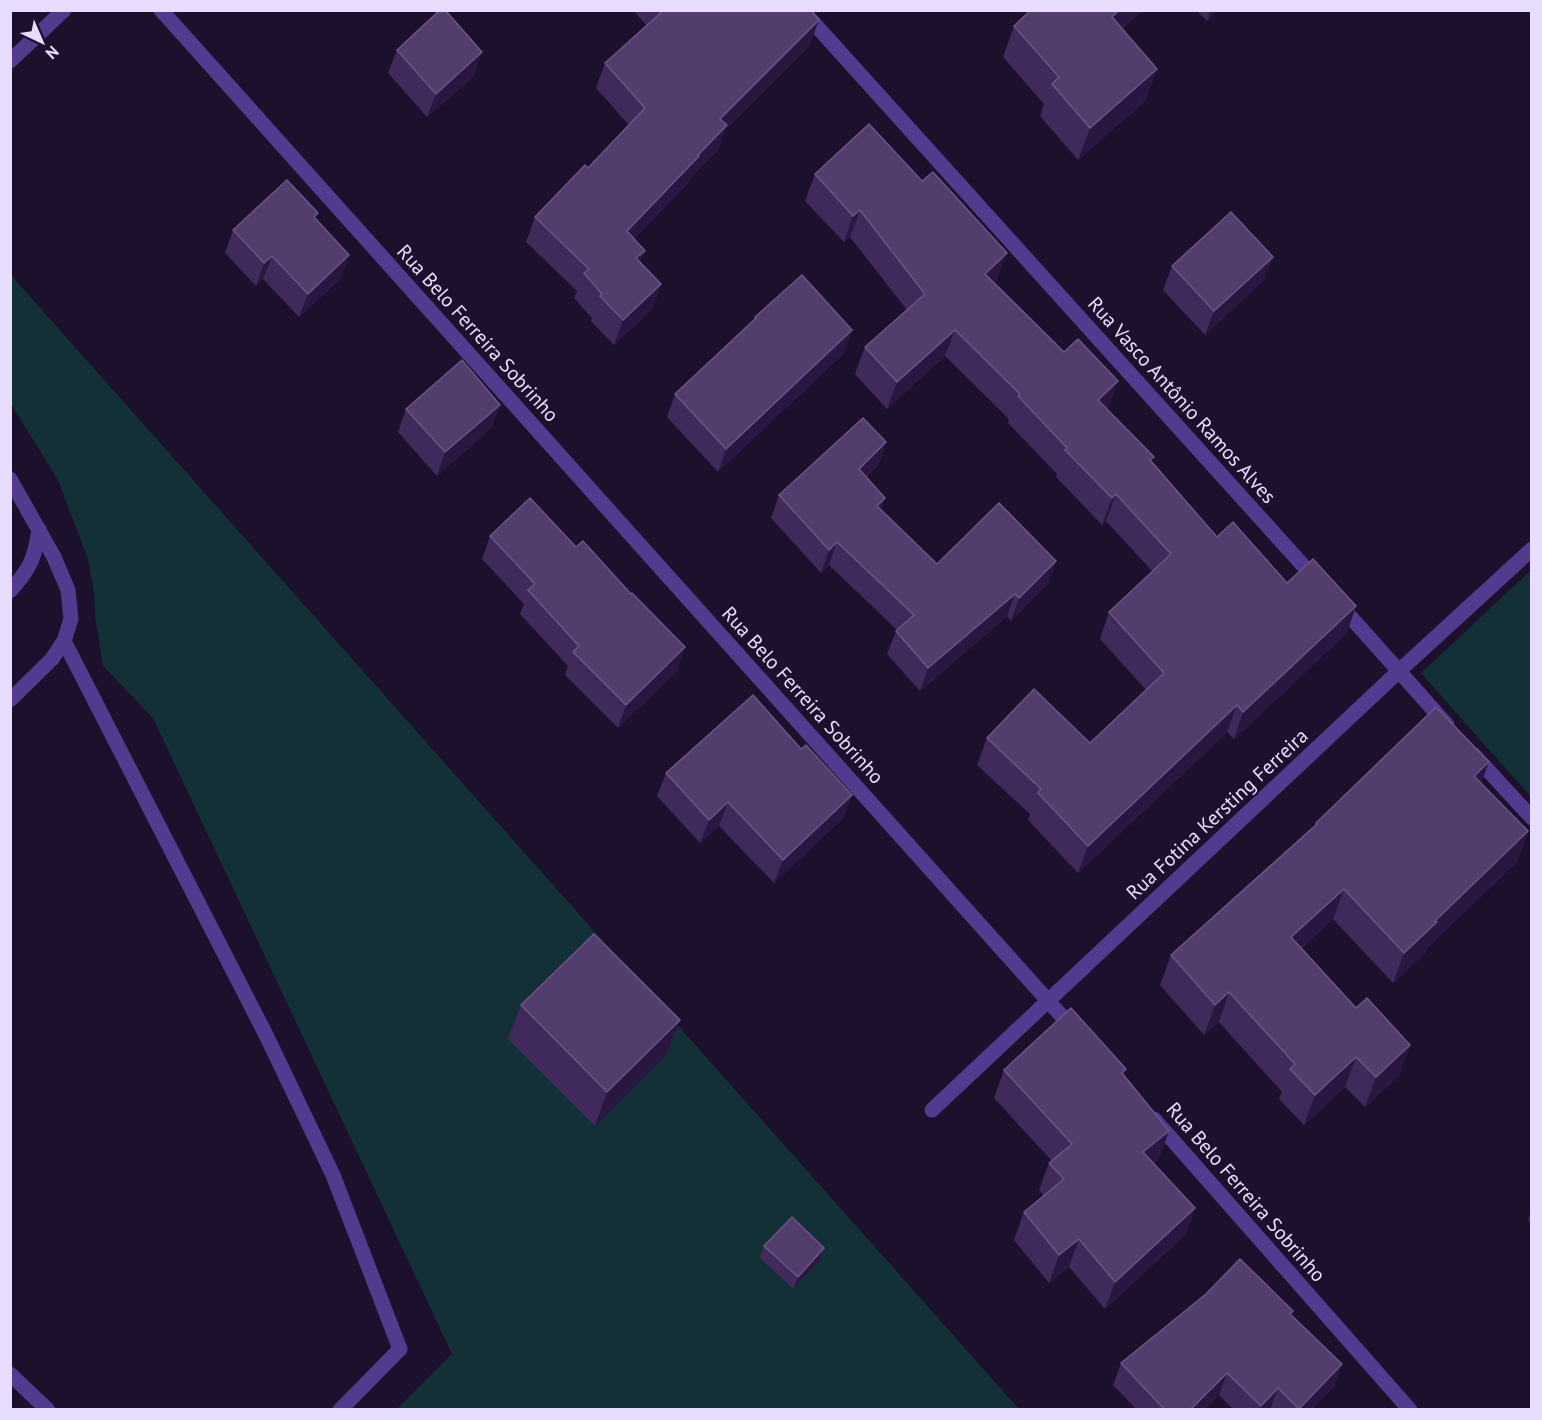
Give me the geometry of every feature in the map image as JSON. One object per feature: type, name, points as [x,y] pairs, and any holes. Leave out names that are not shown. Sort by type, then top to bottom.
[{"type":"street","points":[[10,61],[64,10]]},
{"type":"street","name":"Rua Belo Ferreira Sobrinho","points":[[161,10],[1089,1045]]},
{"type":"street","name":"Rua Vasco Antônio Ramos Alves","points":[[802,10],[1532,818]]},
{"type":"street","points":[[10,479],[54,557],[68,590],[71,618],[64,641],[52,659],[10,700]]},
{"type":"street","points":[[10,591],[24,576],[35,552],[39,529]]},
{"type":"street","name":"Rua Fotina Kersting Ferreira","points":[[932,1110],[1532,549]]},
{"type":"street","points":[[64,641],[267,1037],[333,1175],[400,1349],[340,1410]]},
{"type":"street","name":"Rua Belo Ferreira Sobrinho","points":[[1143,1108],[1410,1410]]},
{"type":"street","points":[[10,1374],[48,1410]]},
{"type":"green space","points":[[10,274],[1019,1409],[397,1409],[452,1354],[153,718],[103,666],[88,559],[58,480],[11,404]]},
{"type":"green space","points":[[1531,570],[1531,797],[1421,673]]},
{"type":"building","points":[[440,10],[445,10],[482,52],[436,94],[397,50]]},
{"type":"building","points":[[664,10],[810,10],[819,20],[720,119],[727,125],[627,231],[645,251],[636,258],[661,284],[623,320],[600,296],[602,294],[584,273],[589,269],[535,217],[585,165],[588,168],[645,108],[605,63]]},
{"type":"building","points":[[1031,10],[1119,10],[1112,17],[1157,69],[1090,128],[1052,84],[1059,77],[1014,26]]},
{"type":"building","points":[[869,124],[922,181],[933,172],[1007,253],[985,274],[1064,352],[1078,339],[1118,381],[1098,400],[1154,457],[1150,460],[1217,537],[1233,522],[1287,583],[1313,559],[1356,606],[1243,712],[1237,705],[1088,846],[1038,793],[1041,789],[987,738],[1034,689],[1090,743],[1164,673],[1109,612],[1171,554],[1116,494],[1112,498],[1065,450],[1067,448],[1018,396],[1020,394],[955,330],[897,382],[865,347],[925,294],[860,210],[853,216],[815,174]]},
{"type":"building","points":[[287,180],[318,213],[314,217],[349,255],[308,294],[272,256],[264,263],[233,230]]},
{"type":"building","points":[[1231,212],[1273,257],[1214,311],[1172,266]]},
{"type":"building","points":[[802,275],[852,330],[726,449],[675,394]]},
{"type":"building","points":[[462,360],[500,405],[445,452],[406,409]]},
{"type":"building","points":[[863,418],[886,442],[859,469],[885,498],[877,506],[937,564],[999,503],[1056,561],[1019,598],[1015,594],[928,668],[896,631],[914,615],[837,542],[829,550],[779,495]]},
{"type":"building","points":[[530,498],[576,547],[583,541],[631,594],[685,647],[626,705],[573,652],[579,646],[528,590],[535,584],[490,536]]},
{"type":"building","points":[[753,695],[801,749],[806,745],[852,795],[783,860],[728,802],[709,820],[666,773]]},
{"type":"building","points":[[1436,707],[1489,762],[1474,776],[1528,831],[1404,953],[1344,889],[1291,937],[1356,1008],[1367,998],[1410,1045],[1376,1077],[1356,1057],[1315,1095],[1290,1069],[1295,1064],[1229,992],[1215,1005],[1171,955],[1317,824]]},
{"type":"building","points":[[594,934],[680,1020],[607,1092],[521,1005]]},
{"type":"building","points":[[1071,1008],[1126,1069],[1122,1073],[1169,1131],[1143,1152],[1195,1208],[1115,1282],[1079,1239],[1059,1255],[1024,1212],[1064,1179],[1049,1163],[1072,1144],[1004,1070]]},
{"type":"building","points":[[792,1217],[824,1248],[798,1277],[764,1246]]},
{"type":"building","points":[[1240,1259],[1293,1311],[1290,1314],[1342,1364],[1299,1409],[1278,1388],[1261,1406],[1227,1373],[1190,1410],[1165,1410],[1121,1363],[1206,1294]]}]
